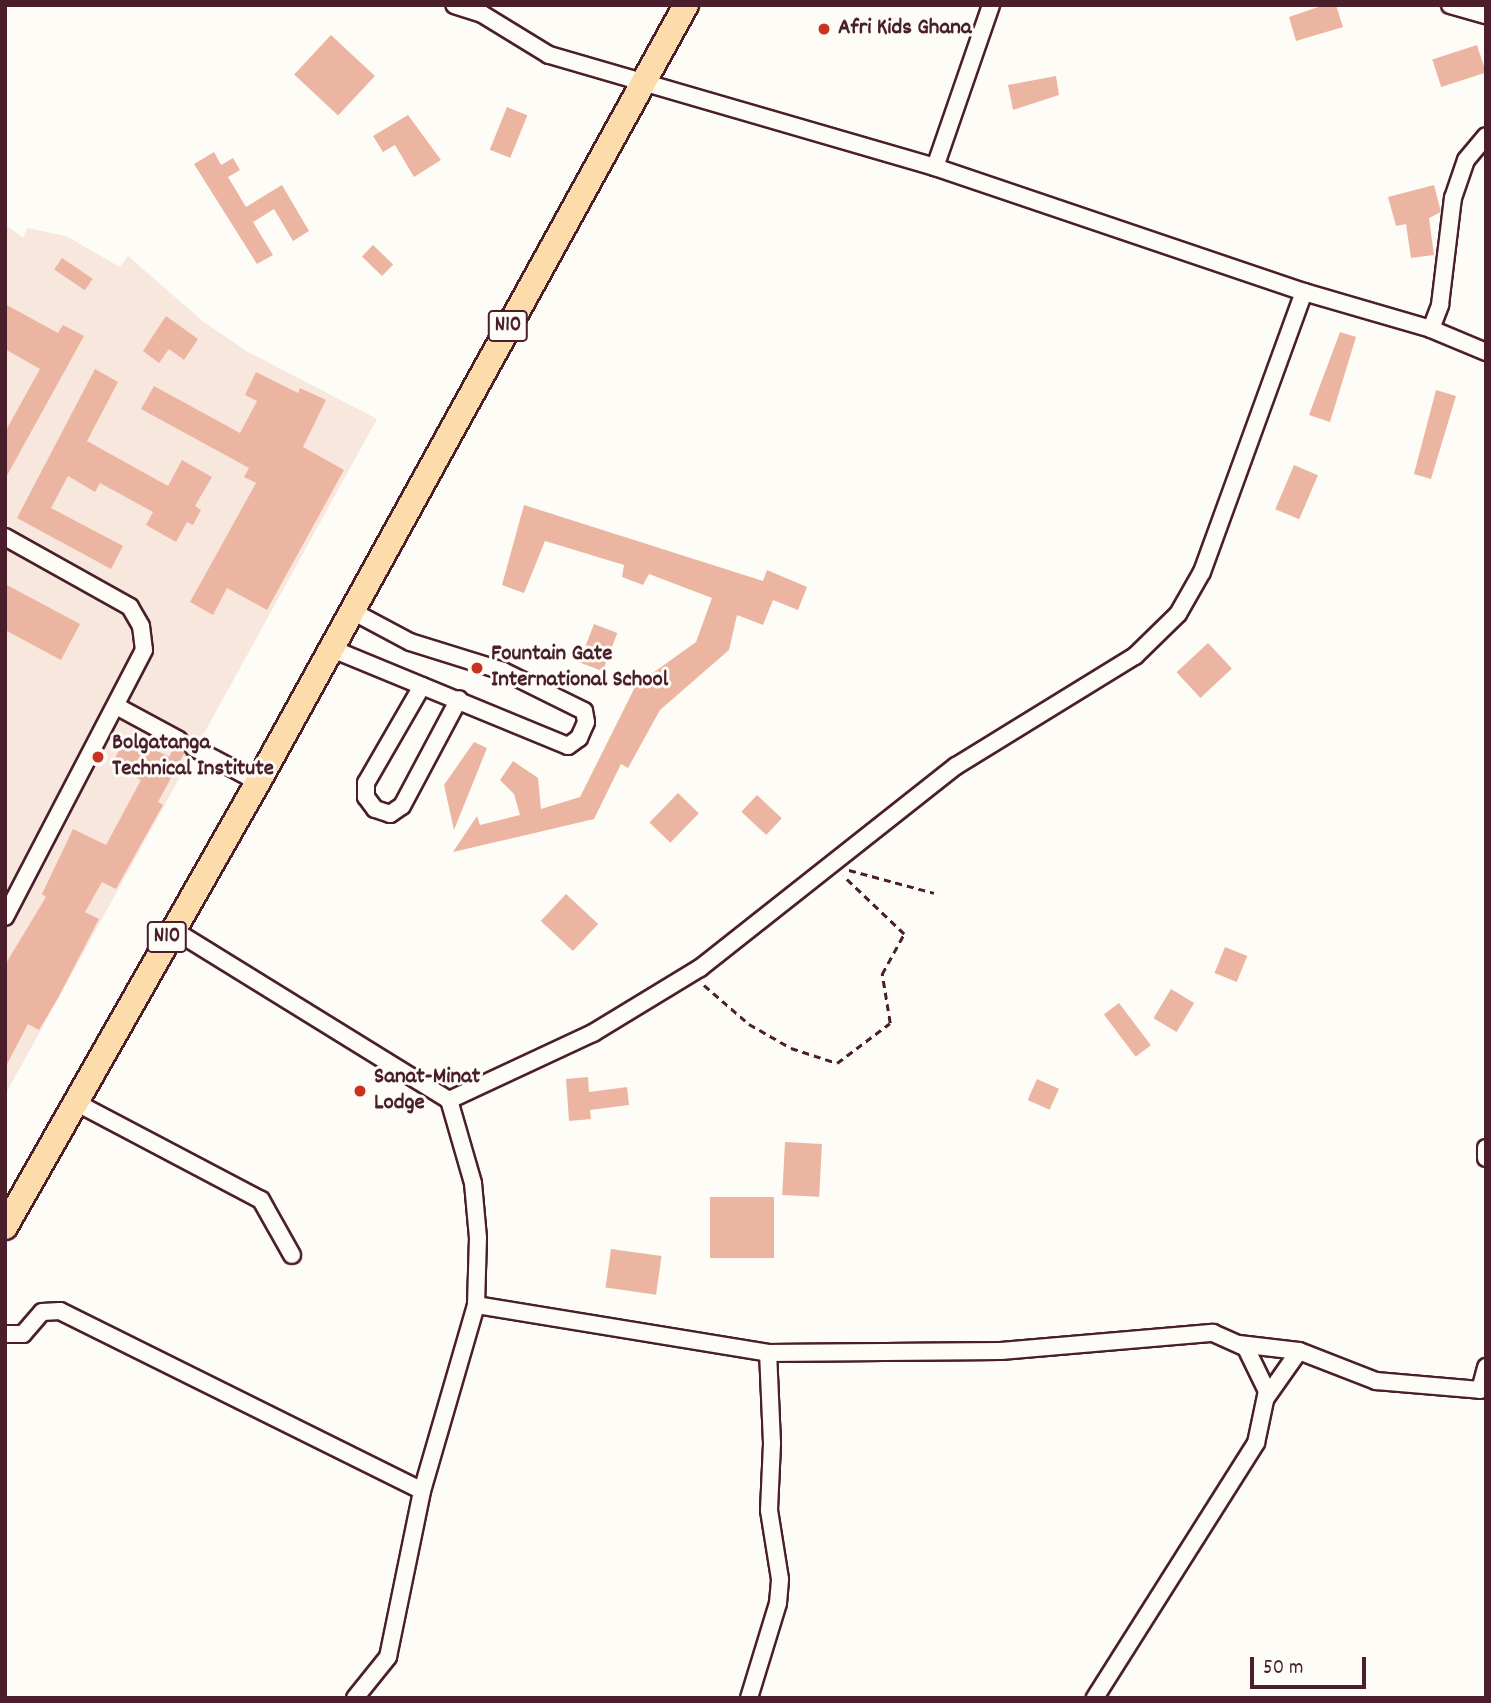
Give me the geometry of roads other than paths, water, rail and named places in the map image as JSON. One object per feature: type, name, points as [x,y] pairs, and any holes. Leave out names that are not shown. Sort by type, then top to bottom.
[{"type":"highway","name":"N10","points":[[5,1227],[172,929],[258,782],[350,610],[686,5]]},
{"type":"street","points":[[454,5],[482,14],[549,55],[935,167],[1304,292],[1431,329],[1486,352]]},
{"type":"street","points":[[935,167],[991,5]]},
{"type":"street","points":[[1450,5],[1486,15]]},
{"type":"street","points":[[1431,329],[1440,305],[1453,198],[1466,160],[1486,136]]},
{"type":"street","points":[[449,1100],[593,1033],[700,968],[956,766],[1135,656],[1178,614],[1202,572],[1304,292]]},
{"type":"street","points":[[5,537],[130,607],[141,626],[144,650],[118,707],[7,908]]},
{"type":"street","points":[[330,648],[568,746],[579,738],[586,722],[583,711],[503,671],[410,642],[350,610]]},
{"type":"street","points":[[422,686],[366,783],[366,797],[375,809],[390,814],[402,806],[459,699]]},
{"type":"street","points":[[118,707],[179,740]]},
{"type":"street","points":[[194,748],[258,782]]},
{"type":"street","points":[[172,929],[449,1100],[474,1184],[478,1238],[476,1304],[422,1491],[388,1657],[355,1698]]},
{"type":"street","points":[[75,1102],[261,1200],[292,1255]]},
{"type":"street","points":[[1486,1148],[1486,1158]]},
{"type":"street","points":[[476,1304],[768,1353],[1001,1350],[1213,1333],[1239,1344],[1299,1351],[1376,1381],[1480,1390],[1486,1367]]},
{"type":"street","points":[[5,1334],[23,1334],[42,1312],[60,1311],[422,1491]]},
{"type":"street","points":[[1239,1344],[1255,1359],[1266,1398]]},
{"type":"street","points":[[1095,1698],[1256,1443],[1266,1398],[1299,1351]]},
{"type":"street","points":[[749,1698],[778,1603],[780,1579],[769,1510],[772,1443],[768,1353]]},
{"type":"place","name":"Afri Kids Ghana","points":[[824,29]]},
{"type":"place","name":"Fountain Gate International School","points":[[477,668]]},
{"type":"place","name":"Bolgatanga Technical Institute","points":[[98,757]]},
{"type":"place","name":"Sanat-Minat Lodge","points":[[360,1091]]}]
